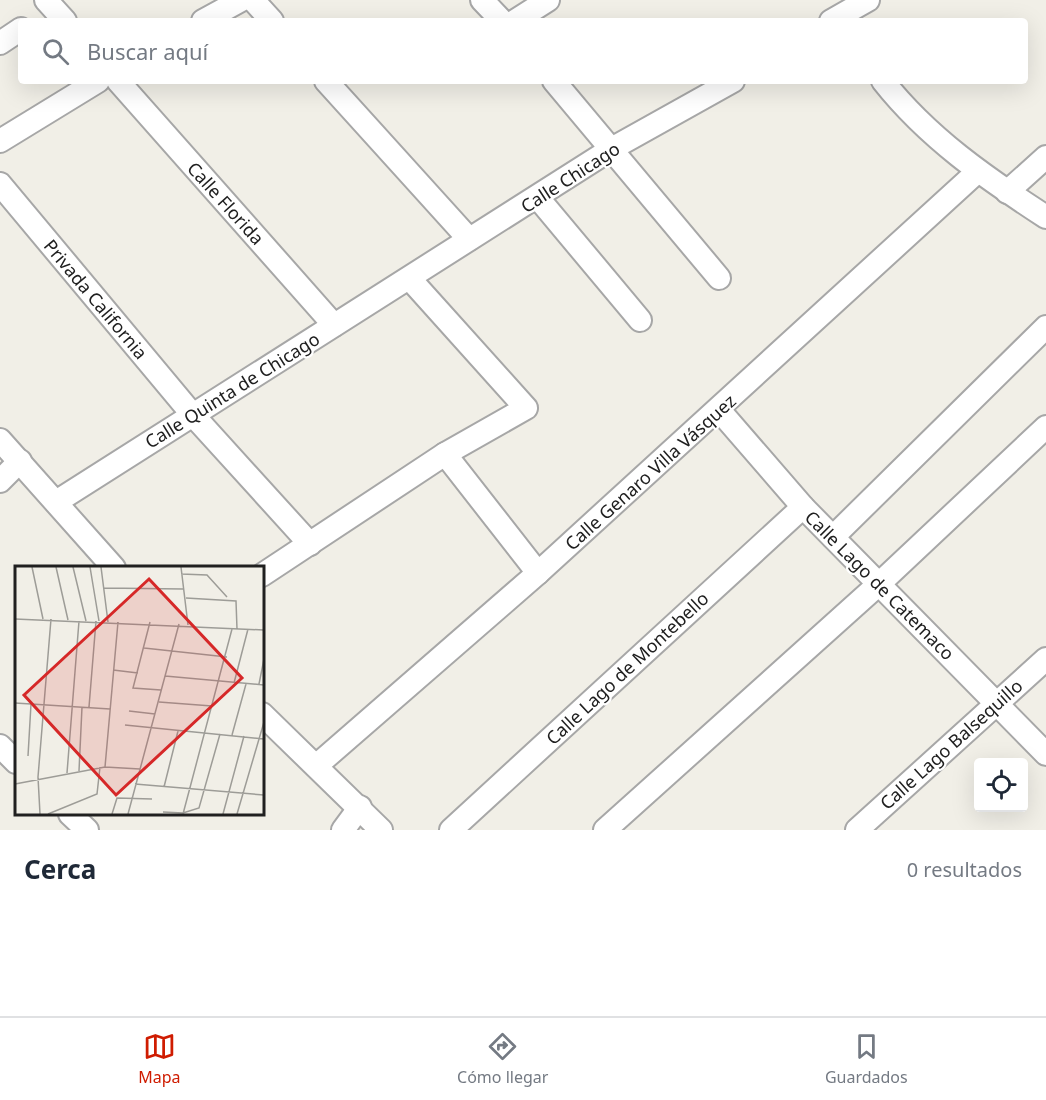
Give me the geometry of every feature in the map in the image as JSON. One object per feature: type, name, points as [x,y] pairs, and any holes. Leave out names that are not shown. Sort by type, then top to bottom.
[{"type":"street","points":[[208,18],[241,0]]},
{"type":"street","points":[[253,0],[269,18]]},
{"type":"street","points":[[483,0],[499,18]]},
{"type":"street","points":[[520,18],[548,0]]},
{"type":"street","points":[[837,18],[868,0]]},
{"type":"street","points":[[40,18],[55,10]]},
{"type":"street","points":[[0,42],[18,31]]},
{"type":"street","points":[[0,141],[93,84]]},
{"type":"street","name":"Calle Florida","points":[[121,84],[334,325]]},
{"type":"street","points":[[329,84],[469,239]]},
{"type":"street","points":[[557,84],[613,148],[719,278]]},
{"type":"street","name":"Calle Chicago","points":[[410,279],[613,148],[728,84]]},
{"type":"street","points":[[886,84],[927,129],[977,172],[1046,217]]},
{"type":"street","points":[[1007,192],[1046,157]]},
{"type":"street","name":"Calle Genaro Villa Vásquez","points":[[316,766],[538,573],[977,172]]},
{"type":"street","name":"Privada California","points":[[0,184],[192,414],[310,544]]},
{"type":"street","points":[[538,198],[640,320]]},
{"type":"street","points":[[264,574],[445,454],[526,408],[410,279]]},
{"type":"street","name":"Calle Quinta de Chicago","points":[[56,502],[192,414],[410,279]]},
{"type":"street","points":[[832,537],[1046,327]]},
{"type":"street","name":"Calle Lago de Catemaco","points":[[718,410],[803,507],[1046,754]]},
{"type":"street","points":[[605,830],[880,583],[1046,427]]},
{"type":"street","points":[[0,440],[113,566]]},
{"type":"street","points":[[445,454],[538,573]]},
{"type":"street","points":[[0,481],[20,461]]},
{"type":"street","name":"Calle Lago de Montebello","points":[[450,830],[803,507]]},
{"type":"street","name":"Calle Lago Balsequillo","points":[[857,830],[1046,658]]},
{"type":"street","points":[[264,716],[360,807],[381,830]]},
{"type":"street","points":[[0,746],[15,761]]},
{"type":"street","points":[[343,830],[360,807]]},
{"type":"street","points":[[72,815],[87,830]]}]
